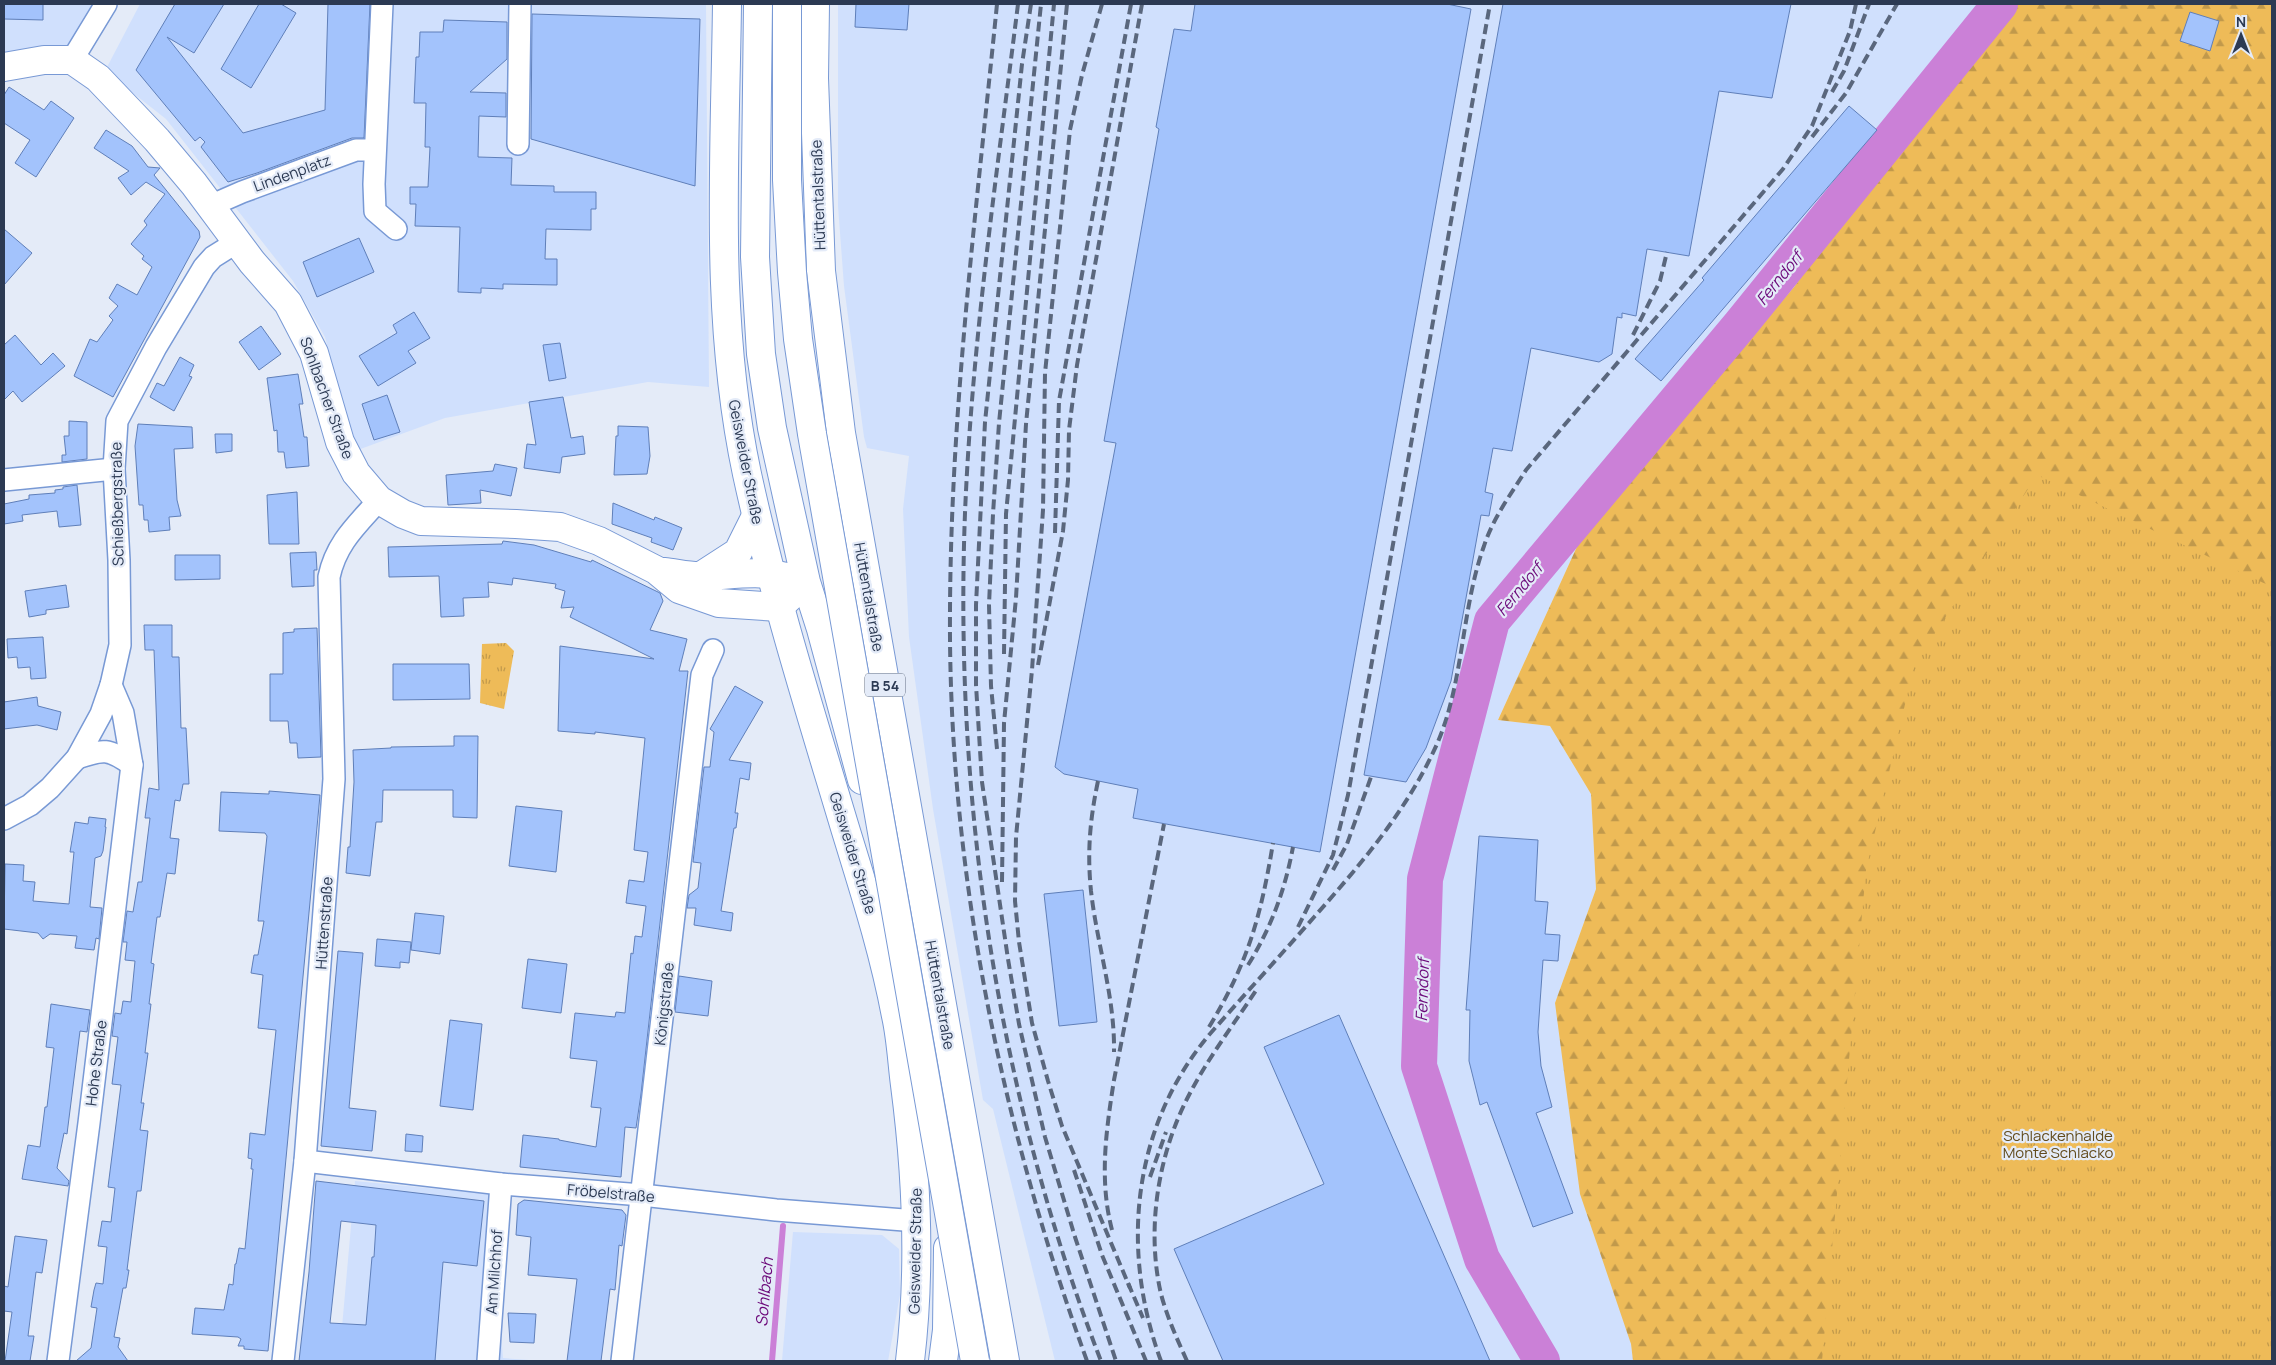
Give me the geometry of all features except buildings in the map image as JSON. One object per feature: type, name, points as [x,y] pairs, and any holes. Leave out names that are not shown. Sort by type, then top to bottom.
[{"type":"main road","name":"Geisweider Straße","points":[[727,4],[724,257],[728,353],[734,405],[756,516],[770,573],[874,924],[896,1017],[910,1120],[916,1188],[914,1326],[910,1361]]},
{"type":"main road","name":"Geisweider Straße","points":[[758,4],[755,257],[760,354],[772,428],[806,582],[822,629],[924,1013],[943,1138],[948,1222],[947,1330],[943,1361]]},
{"type":"main road","name":"Hüttentalstraße","points":[[788,4],[787,180],[798,339],[817,463],[975,1361]]},
{"type":"main road","name":"Hüttentalstraße","points":[[815,4],[814,96],[821,271],[838,414],[1005,1361]]},
{"type":"main road","points":[[4,67],[44,60],[72,60]]},
{"type":"main road","name":"Sohlbacher Straße","points":[[72,60],[98,78],[117,96],[163,147],[237,242],[288,302],[314,353],[340,442],[356,473],[379,500],[402,514],[421,521],[560,527],[599,540],[656,570],[679,589],[719,603],[780,607]]},
{"type":"main road","points":[[728,353],[760,354]]},
{"type":"main road","points":[[701,576],[738,552],[756,516]]},
{"type":"main road","name":"Sohlbacher Straße","points":[[656,570],[701,576],[745,572],[770,573],[806,582]]},
{"type":"main road","points":[[780,607],[806,582]]},
{"type":"street","points":[[72,60],[106,4]]},
{"type":"street","points":[[382,4],[375,150],[375,212],[396,229]]},
{"type":"street","points":[[518,144],[520,4]]},
{"type":"street","name":"Lindenplatz","points":[[210,206],[242,192],[356,150],[375,150]]},
{"type":"street","name":"Schießbergstraße","points":[[4,819],[37,800],[50,788],[77,758],[100,714],[111,686],[120,644],[119,560],[114,469],[117,421],[156,347],[204,267],[213,257],[237,242]]},
{"type":"street","points":[[4,480],[114,469]]},
{"type":"street","name":"Hüttenstraße","points":[[283,1361],[305,1161],[334,778],[328,577],[332,559],[341,543],[379,500]]},
{"type":"street","name":"Königstraße","points":[[622,1361],[702,675],[714,650]]},
{"type":"street","points":[[111,686],[124,713],[132,765]]},
{"type":"street","points":[[77,758],[99,750],[118,755],[132,765]]},
{"type":"street","name":"Hohe Straße","points":[[58,1361],[89,1124],[132,765]]},
{"type":"street","name":"Fröbelstraße","points":[[305,1161],[501,1184],[642,1195],[776,1210],[917,1221]]},
{"type":"street","name":"Am Milchhof","points":[[488,1361],[501,1184]]},
{"type":"shaded area","points":[[4,4],[106,4],[72,60],[4,67]]},
{"type":"shaded area","points":[[140,4],[706,4],[709,387],[648,382],[445,418],[355,451],[325,337],[293,281],[166,119],[105,71]]},
{"type":"shaded area","points":[[838,4],[1995,4],[1794,287],[1585,529],[1498,720],[1550,726],[1591,794],[1596,889],[1555,1003],[1633,1361],[1055,1361],[993,1109],[983,1100],[933,809],[909,637],[903,509],[909,456],[867,448],[864,437],[844,286],[838,206]]},
{"type":"shaded area","points":[[355,1181],[489,1194],[503,1358],[543,1361],[339,1361]]},
{"type":"shaded area","points":[[793,1232],[882,1235],[899,1249],[900,1295],[888,1361],[782,1361]]},
{"type":"green space","points":[[1995,4],[2272,4],[2272,766],[2143,1361],[1633,1361],[1631,1344],[1580,1194],[1555,1003],[1596,889],[1591,794],[1550,726],[1498,720],[1585,529],[1794,287]]},
{"type":"green space","name":"Schlackenhalde Monte Schlacko","points":[[2037,475],[2272,587],[2272,1361],[1822,1361],[1866,870],[1914,666]]},
{"type":"green space","points":[[506,643],[514,651],[504,709],[480,703],[482,644]]},
{"type":"waterway","name":"Ferndorf","points":[[1542,1361],[1482,1259],[1419,1066],[1425,879],[1492,621],[1740,325],[2000,4]]},
{"type":"waterway","name":"Sohlbach","points":[[772,1361],[783,1226]]},
{"type":"railway","points":[[997,4],[966,306],[951,534],[952,706],[958,802],[970,897],[985,991],[1005,1085],[1029,1178],[1056,1270],[1087,1361]]},
{"type":"railway","points":[[1018,4],[986,258],[968,449],[963,621],[967,729],[976,837],[990,944],[1009,1051],[1034,1156],[1065,1259],[1101,1361]]},
{"type":"railway","points":[[1031,4],[1022,64],[985,422],[976,605],[976,685],[982,782],[1019,1024],[1045,1137],[1075,1237],[1116,1361]]},
{"type":"railway","points":[[997,749],[991,686],[989,605],[993,514],[999,423],[1041,4]]},
{"type":"railway","points":[[1004,654],[1006,514],[1054,4]]},
{"type":"railway","points":[[1002,882],[1004,723],[1016,598],[1026,424],[1067,4]]},
{"type":"railway","points":[[1102,4],[1082,75],[1070,130],[1045,373],[1043,510],[1032,670],[1016,837],[1015,901],[1019,942],[1032,1023],[1048,1081],[1062,1126],[1130,1288]]},
{"type":"railway","points":[[1055,533],[1059,401],[1131,4]]},
{"type":"railway","points":[[1038,665],[1063,531],[1068,480],[1069,430],[1077,365],[1142,4]]},
{"type":"railway","points":[[1298,927],[1333,855],[1348,795],[1490,4]]},
{"type":"railway","points":[[1161,1361],[1148,1319],[1140,1276],[1138,1233],[1141,1191],[1149,1149],[1163,1109],[1183,1071],[1209,1035],[1350,876],[1383,834],[1412,791],[1437,744],[1446,720],[1458,671],[1476,570],[1497,516],[1526,470],[1783,169],[1812,126],[1850,31],[1856,4]]},
{"type":"railway","points":[[1832,92],[1844,71],[1869,4]]},
{"type":"railway","points":[[1812,137],[1846,93],[1897,4]]},
{"type":"railway","points":[[1633,335],[1660,281],[1667,252]]},
{"type":"railway","points":[[1333,870],[1347,844],[1371,777]]},
{"type":"railway","points":[[1098,781],[1090,836],[1089,863],[1094,911],[1112,1011],[1114,1052]]},
{"type":"railway","points":[[1112,1230],[1108,1211],[1105,1174],[1108,1118],[1164,824]]},
{"type":"railway","points":[[1209,1027],[1234,982],[1251,938],[1258,916],[1273,843]]},
{"type":"railway","points":[[1248,965],[1264,937],[1276,908],[1286,878],[1293,847]]},
{"type":"railway","points":[[1187,1361],[1161,1294],[1155,1244],[1158,1192],[1169,1142],[1189,1095],[1213,1054],[1257,989]]},
{"type":"railway","points":[[1150,1177],[1166,1132]]},
{"type":"railway","points":[[1074,1170],[1102,1255],[1146,1361]]},
{"type":"railway","points":[[1128,1283],[1143,1318]]}]
